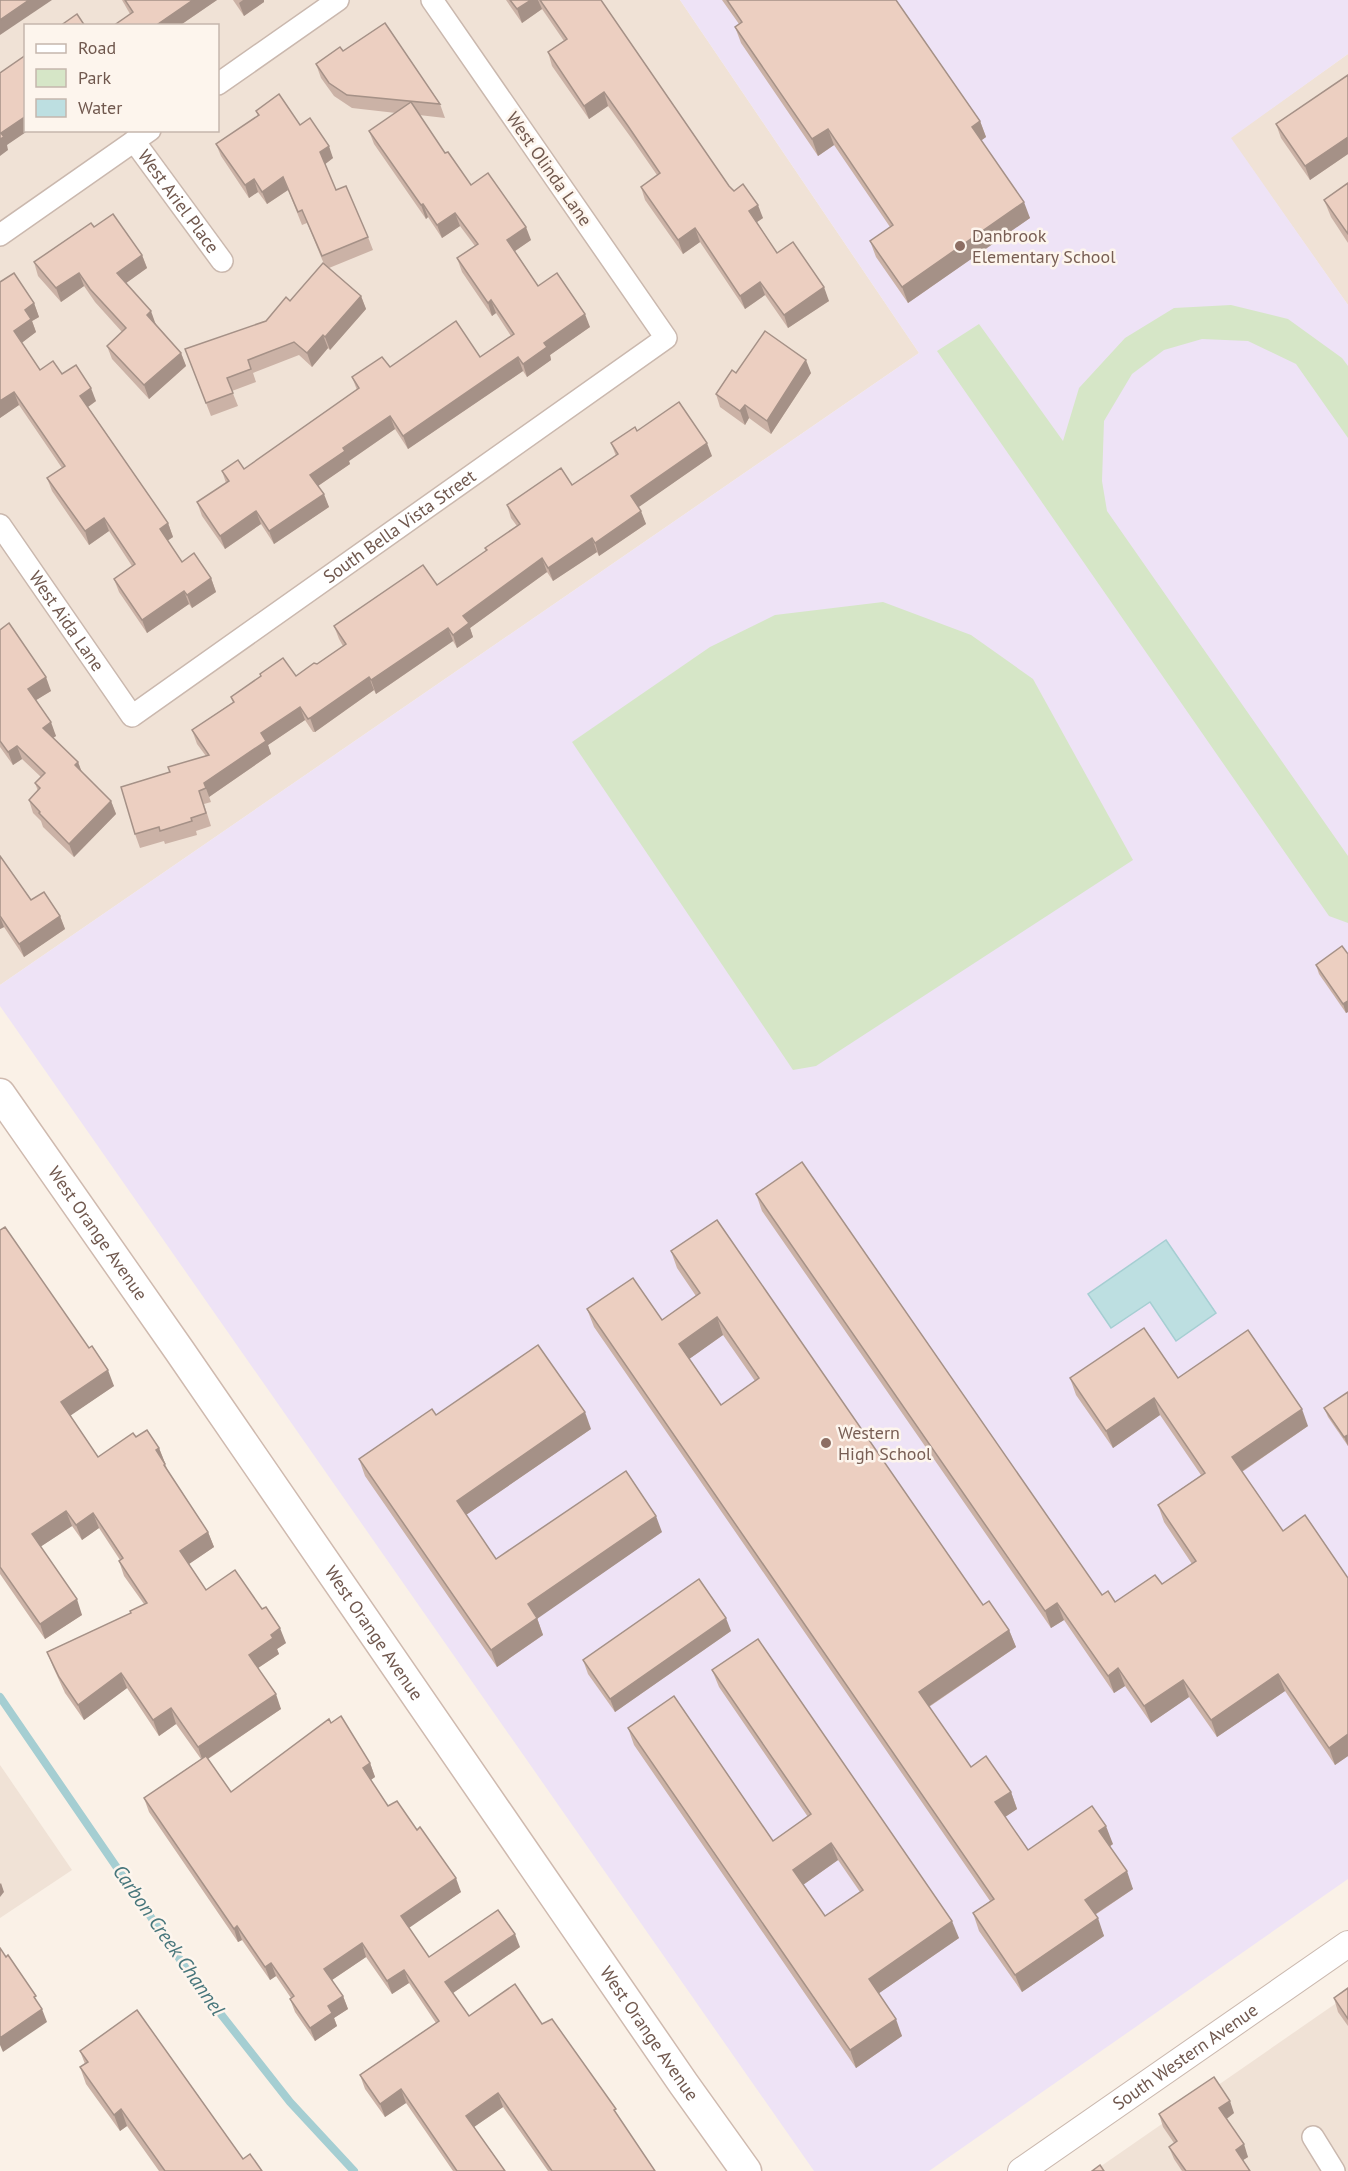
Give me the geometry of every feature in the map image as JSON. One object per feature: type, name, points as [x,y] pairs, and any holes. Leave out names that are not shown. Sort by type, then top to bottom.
[{"type":"main road","name":"West Orange Avenue","points":[[0,1094],[746,2171]]},
{"type":"street","points":[[219,83],[338,0]]},
{"type":"street","name":"West Olinda Lane","points":[[432,0],[666,338]]},
{"type":"street","points":[[0,235],[142,136]]},
{"type":"street","name":"West Ariel Place","points":[[142,136],[222,261]]},
{"type":"street","name":"South Bella Vista Street","points":[[132,716],[666,338]]},
{"type":"street","name":"West Aida Lane","points":[[0,525],[132,716]]},
{"type":"street","name":"South Western Avenue","points":[[1021,2171],[1348,1944]]},
{"type":"street","points":[[1313,2137],[1334,2171]]},
{"type":"shaded area","points":[[0,0],[680,0],[919,353],[0,985]]},
{"type":"shaded area","name":"Western High School","points":[[680,0],[1348,0],[1348,54],[1231,138],[1348,305],[1348,1879],[929,2171],[814,2171],[0,1006],[0,985],[919,353]]},
{"type":"shaded area","points":[[1348,54],[1348,305],[1230,138]]},
{"type":"shaded area","points":[[0,1765],[72,1870],[0,1918]]},
{"type":"shaded area","points":[[1348,1995],[1348,2171],[1094,2171]]},
{"type":"green space","points":[[1231,305],[1288,319],[1342,358],[1348,366],[1348,438],[1296,364],[1248,341],[1202,339],[1164,350],[1132,374],[1104,421],[1102,481],[1107,511],[1348,856],[1348,923],[1329,916],[937,351],[979,324],[1063,441],[1079,388],[1125,338],[1174,308]]},
{"type":"green space","points":[[883,602],[971,635],[1033,679],[1133,860],[816,1066],[793,1070],[572,742],[710,647],[775,615]]},
{"type":"water","points":[[1166,1240],[1216,1313],[1176,1341],[1150,1302],[1111,1328],[1088,1294]]},
{"type":"building","points":[[0,0],[29,0],[0,20]]},
{"type":"building","points":[[125,0],[193,0],[158,24],[116,24],[133,12]]},
{"type":"building","points":[[510,0],[531,0],[517,9]]},
{"type":"building","points":[[540,0],[601,0],[729,186],[734,191],[743,184],[758,205],[749,211],[777,253],[793,242],[824,287],[784,315],[760,282],[740,296],[695,228],[678,240],[641,187],[660,173],[628,126],[604,92],[584,106],[548,52],[567,39]]},
{"type":"building","points":[[727,0],[896,0],[980,121],[972,127],[1024,202],[902,287],[870,241],[893,225],[828,129],[812,139],[735,27],[742,22]]},
{"type":"building","points":[[77,14],[84,24],[63,24]]},
{"type":"building","points":[[385,23],[440,104],[347,95],[329,83],[316,64],[340,47],[343,51]]},
{"type":"building","points":[[24,56],[24,117],[1,133],[4,137],[0,139],[0,73]]},
{"type":"building","points":[[1348,75],[1348,137],[1305,166],[1276,124]]},
{"type":"building","points":[[279,94],[300,125],[310,118],[329,146],[320,152],[336,190],[346,186],[368,237],[322,256],[302,210],[298,212],[283,177],[262,192],[254,179],[245,185],[216,144],[259,115],[256,111]]},
{"type":"building","points":[[411,102],[445,153],[448,152],[471,185],[488,173],[526,227],[507,240],[538,286],[557,273],[585,314],[544,343],[547,347],[523,364],[518,357],[403,436],[390,416],[343,448],[345,451],[310,475],[324,494],[269,531],[256,511],[220,536],[197,502],[229,481],[222,471],[238,460],[244,469],[359,388],[352,377],[382,357],[390,367],[456,321],[480,357],[514,334],[491,300],[488,303],[457,258],[478,244],[455,213],[437,225],[369,131]]},
{"type":"building","points":[[1348,183],[1348,234],[1324,200]]},
{"type":"building","points":[[113,214],[142,255],[117,273],[151,311],[147,315],[181,353],[144,385],[107,346],[126,328],[90,289],[79,273],[56,288],[34,262],[91,223],[94,227]]},
{"type":"building","points":[[323,263],[361,296],[325,337],[323,335],[307,353],[294,342],[248,360],[251,369],[227,378],[233,393],[206,403],[185,349],[266,321],[286,297],[290,301]]},
{"type":"building","points":[[14,273],[34,303],[25,310],[31,319],[14,331],[40,370],[53,361],[62,374],[76,365],[91,388],[80,396],[168,523],[160,529],[182,562],[194,553],[211,578],[187,595],[184,591],[142,620],[114,579],[135,564],[104,518],[85,531],[47,478],[65,466],[14,392],[0,401],[0,282]]},
{"type":"building","points":[[765,331],[806,360],[767,421],[745,405],[740,411],[716,394],[732,370],[736,373]]},
{"type":"building","points":[[679,402],[707,443],[631,496],[641,511],[595,543],[592,538],[548,568],[542,558],[463,616],[469,623],[453,635],[448,628],[371,680],[369,677],[310,718],[308,719],[300,707],[261,733],[266,741],[204,783],[206,788],[199,791],[206,813],[191,818],[192,821],[160,831],[159,827],[135,834],[121,787],[170,772],[168,767],[209,755],[192,730],[234,702],[231,697],[283,658],[296,676],[314,663],[317,664],[346,644],[334,626],[423,565],[437,585],[520,524],[507,505],[561,468],[572,485],[618,454],[611,443],[635,427],[637,431]]},
{"type":"building","points":[[9,623],[46,677],[28,689],[51,722],[43,728],[78,762],[75,765],[111,801],[69,844],[29,800],[40,788],[35,783],[45,773],[17,746],[8,752],[0,741],[0,630]]},
{"type":"building","points":[[0,856],[31,900],[44,892],[60,916],[19,944],[0,916]]},
{"type":"building","points":[[1342,946],[1348,954],[1348,1001],[1343,1004],[1316,965]]},
{"type":"building","points":[[802,1162],[1102,1595],[1108,1591],[1115,1602],[1155,1575],[1162,1584],[1196,1561],[1158,1505],[1205,1473],[1154,1398],[1106,1431],[1070,1378],[1144,1328],[1178,1378],[1248,1330],[1302,1409],[1232,1457],[1283,1531],[1305,1515],[1348,1578],[1348,1734],[1329,1748],[1278,1674],[1211,1720],[1183,1680],[1144,1706],[1118,1668],[1108,1676],[1057,1603],[1045,1611],[756,1194]]},
{"type":"building","points":[[717,1220],[983,1605],[989,1601],[1009,1630],[919,1692],[971,1767],[986,1756],[1011,1792],[995,1802],[1028,1850],[1092,1806],[1106,1826],[1099,1831],[1127,1871],[1085,1900],[1098,1918],[1015,1975],[973,1913],[994,1899],[587,1309],[633,1278],[662,1320],[700,1293],[671,1251]],"holes":[[[717,1317],[759,1378],[721,1405],[679,1344]]]},
{"type":"building","points":[[5,1227],[89,1348],[92,1346],[108,1370],[61,1402],[98,1457],[133,1433],[136,1437],[147,1430],[159,1448],[156,1450],[164,1465],[208,1532],[180,1551],[206,1590],[235,1570],[262,1609],[266,1607],[280,1628],[271,1635],[273,1638],[249,1655],[276,1694],[198,1747],[171,1708],[153,1720],[121,1673],[78,1705],[59,1677],[47,1652],[131,1613],[130,1611],[147,1603],[119,1561],[123,1558],[93,1513],[76,1525],[66,1511],[32,1534],[77,1599],[40,1624],[0,1567],[0,1230]]},
{"type":"building","points":[[538,1345],[585,1412],[457,1501],[496,1559],[626,1471],[656,1516],[528,1604],[537,1618],[491,1650],[359,1459],[432,1409],[436,1415]]},
{"type":"building","points":[[1348,1392],[1348,1435],[1344,1437],[1324,1408]]},
{"type":"building","points":[[699,1579],[726,1618],[610,1699],[583,1660]]},
{"type":"building","points":[[758,1639],[952,1921],[869,1979],[896,2019],[850,2050],[628,1728],[674,1696],[773,1841],[811,1814],[712,1670]],"holes":[[[831,1843],[863,1890],[825,1916],[793,1870]]]},
{"type":"building","points":[[341,1716],[370,1763],[363,1768],[388,1806],[397,1801],[417,1830],[420,1827],[456,1878],[401,1916],[429,1957],[498,1910],[515,1934],[445,1982],[469,2016],[515,1984],[542,2024],[552,2019],[616,2109],[614,2110],[655,2171],[552,2171],[498,2093],[466,2116],[505,2171],[457,2171],[401,2089],[380,2104],[360,2075],[439,2021],[404,1970],[387,1981],[362,1943],[324,1969],[343,1996],[328,2006],[332,2013],[310,2028],[290,1999],[294,1996],[271,1963],[265,1967],[237,1926],[234,1929],[144,1798],[206,1756],[231,1792],[329,1719],[331,1723]]},
{"type":"building","points":[[0,1948],[6,1957],[8,1955],[36,1996],[34,1997],[42,2009],[0,2038]]},
{"type":"building","points":[[1348,1988],[1348,2019],[1334,1998]]},
{"type":"building","points":[[137,2010],[243,2159],[250,2154],[262,2171],[165,2171],[121,2109],[114,2115],[80,2067],[88,2062],[80,2051]]},
{"type":"building","points":[[1214,2077],[1230,2101],[1219,2108],[1244,2144],[1236,2150],[1250,2171],[1186,2171],[1169,2147],[1177,2141],[1159,2114]]},
{"type":"building","points":[[1100,2165],[1104,2171],[1092,2171]]},
{"type":"waterway","name":"Carbon Creek Channel","points":[[0,1697],[194,1980],[290,2102],[354,2171]]},
{"type":"place","name":"Danbrook Elementary School","points":[[960,246]]},
{"type":"place","name":"Western High School","points":[[826,1443]]}]
